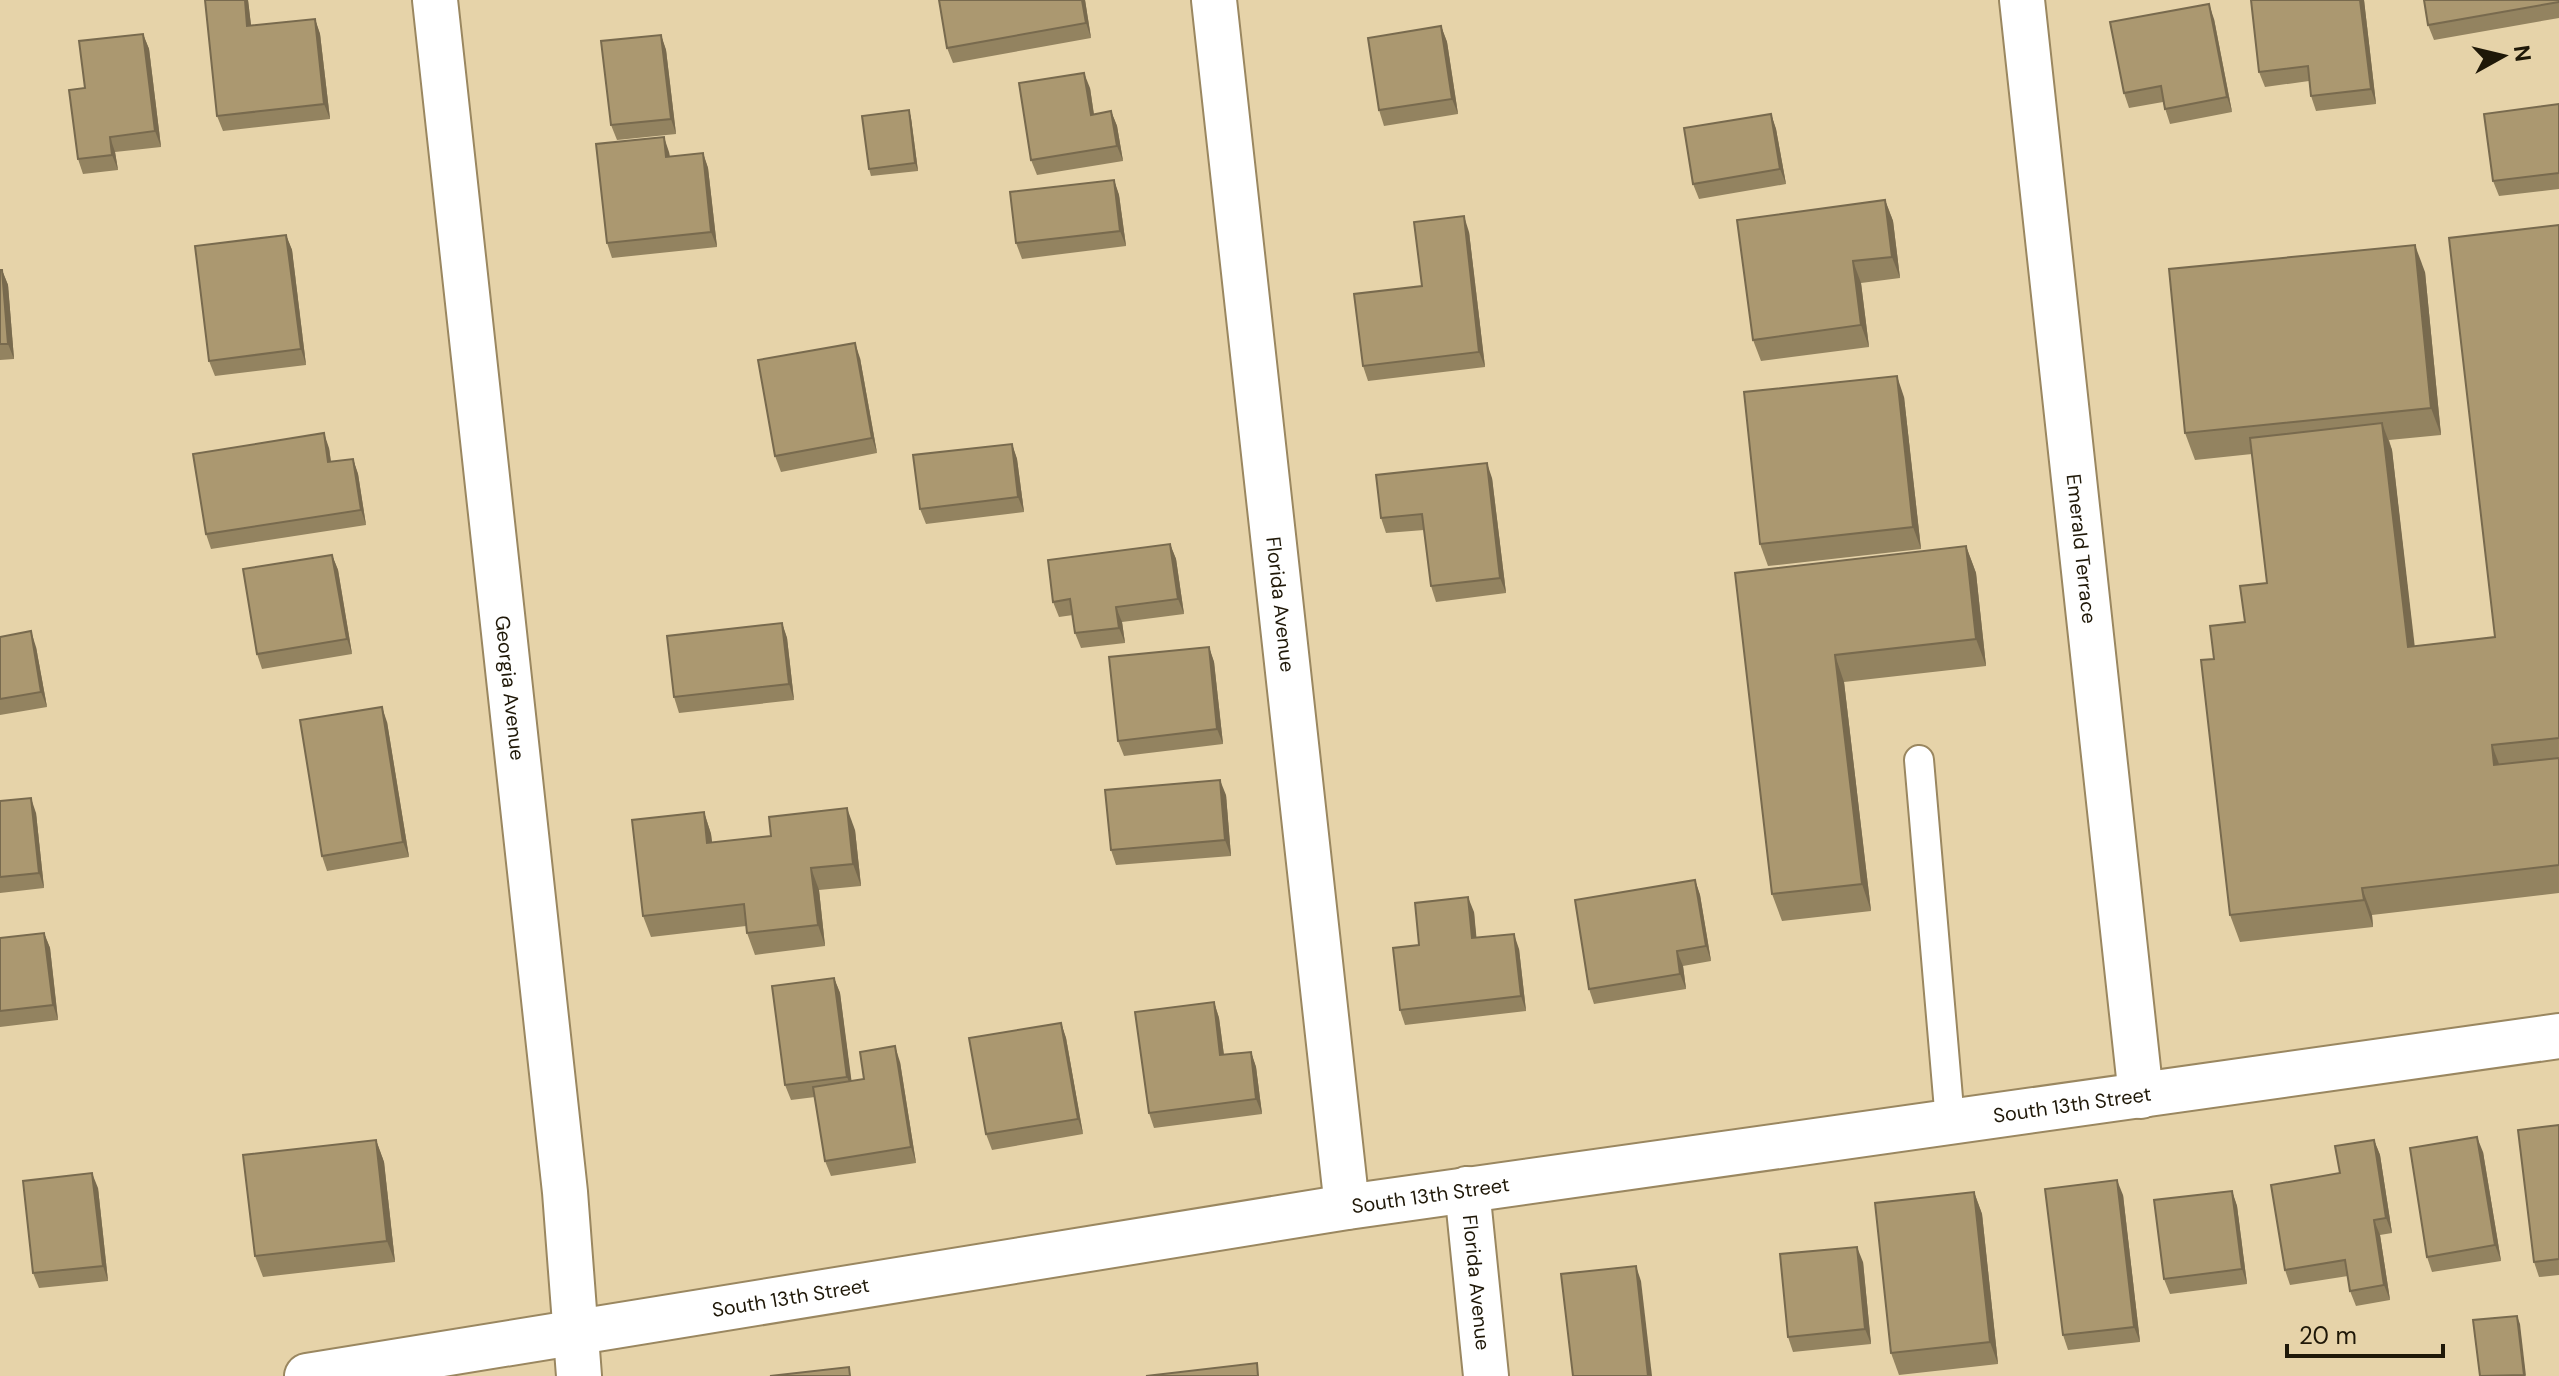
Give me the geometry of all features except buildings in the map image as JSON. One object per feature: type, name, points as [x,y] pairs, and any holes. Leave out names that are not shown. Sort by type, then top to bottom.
[{"type":"street","name":"Georgia Avenue","points":[[435,0],[565,1192],[579,1376]]},
{"type":"street","name":"Florida Avenue","points":[[1214,0],[1347,1207]]},
{"type":"street","name":"Emerald Terrace","points":[[2022,0],[2141,1096]]},
{"type":"street","name":"South 13th Street","points":[[307,1376],[1347,1207],[2559,1036]]},
{"type":"street","name":"Florida Avenue","points":[[1467,1189],[1486,1376]]},
{"type":"lane","points":[[1919,760],[1950,1121]]}]
